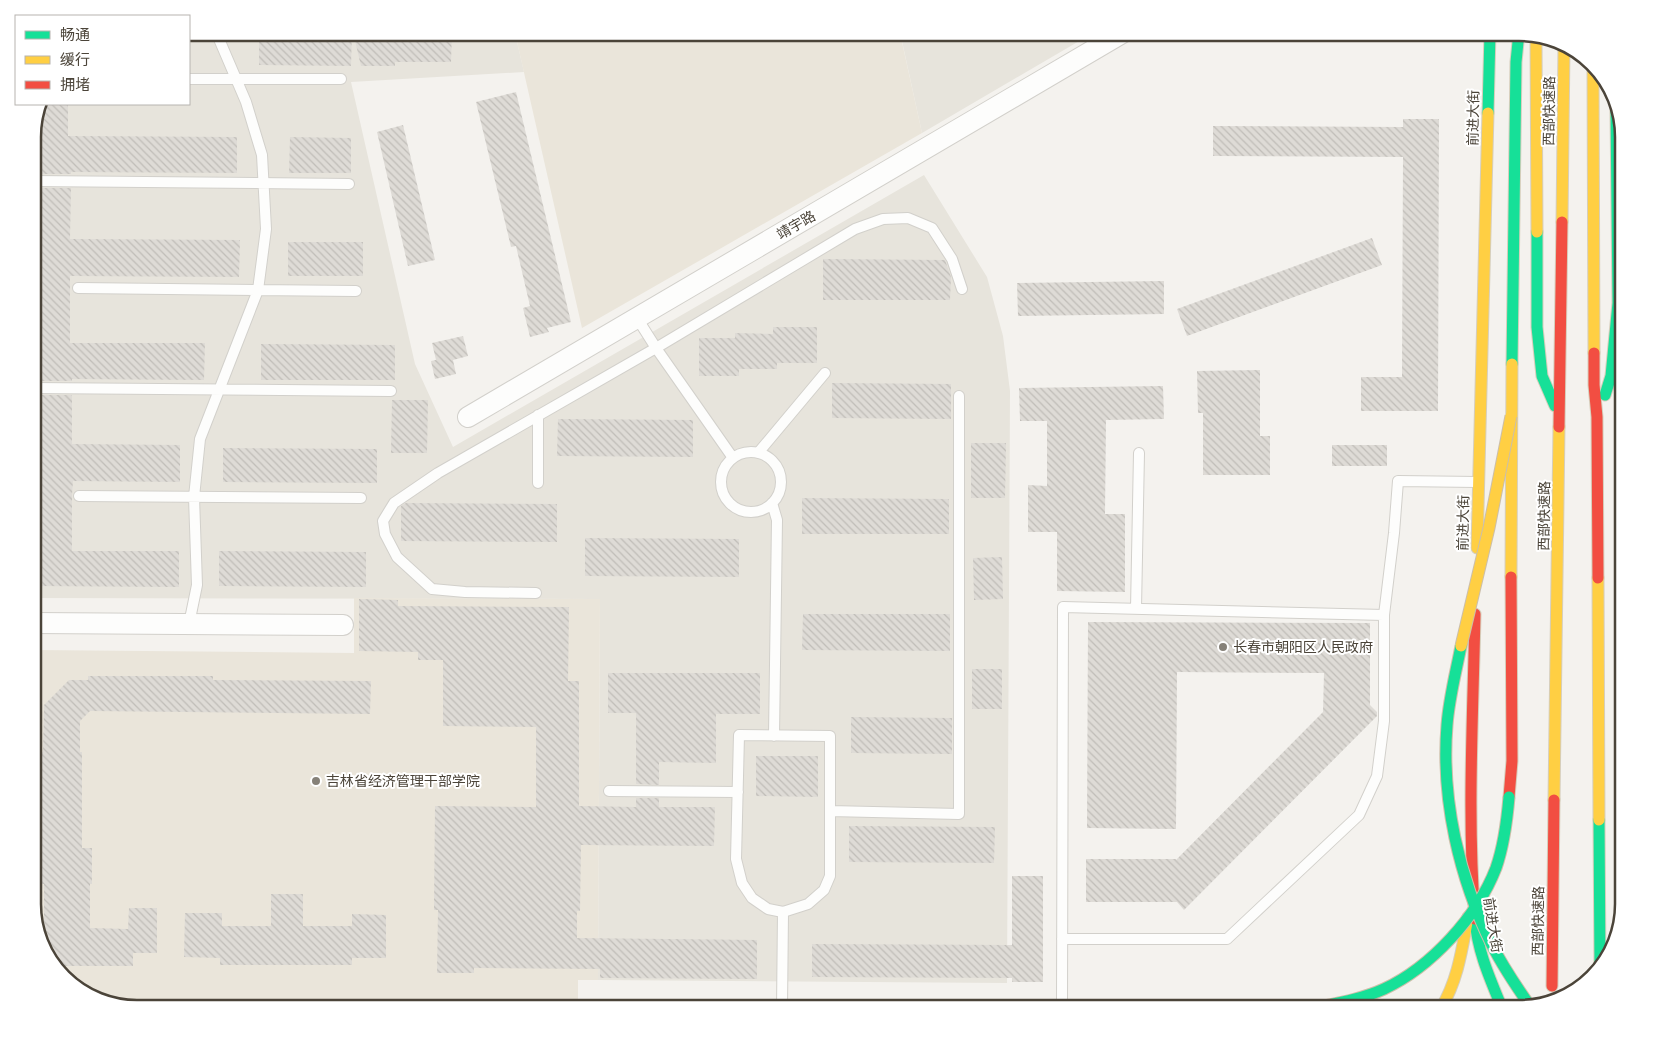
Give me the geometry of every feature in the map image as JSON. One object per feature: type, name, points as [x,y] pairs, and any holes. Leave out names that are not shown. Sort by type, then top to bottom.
[{"type":"main road","name":"前进大街","points":[[1490,41],[1470,822],[1472,889],[1476,934],[1487,973],[1499,1000]]},
{"type":"main road","points":[[1354,1000],[1379,992],[1408,976],[1432,960],[1457,934],[1488,888],[1498,861],[1506,824],[1512,761],[1511,416],[1515,109],[1518,41]]},
{"type":"main road","points":[[1536,43],[1537,327],[1542,376],[1560,418]]},
{"type":"main road","name":"西部快速路","points":[[1552,986],[1564,53]]},
{"type":"main road","points":[[1593,76],[1600,955]]},
{"type":"main road","points":[[1597,417],[1611,376],[1615,334]]},
{"type":"main road","points":[[1511,416],[1493,512],[1453,681],[1447,726],[1446,762],[1448,797],[1459,852],[1478,911],[1495,951],[1526,999]]},
{"type":"main road","points":[[1446,1000],[1459,969],[1472,889]]},
{"type":"street","name":"靖宇路","points":[[468,417],[637,318],[1093,41]]},
{"type":"street","points":[[41,623],[343,625]]},
{"type":"lane","points":[[189,624],[197,585],[194,497],[200,439],[258,290],[266,229],[262,155],[246,102],[220,41]]},
{"type":"lane","points":[[190,79],[341,78]]},
{"type":"lane","points":[[41,181],[349,184]]},
{"type":"lane","points":[[536,593],[465,592],[432,589],[396,557],[385,534],[383,521],[394,503],[438,473],[656,348],[856,229],[883,219],[908,218],[932,228],[952,259],[962,289]]},
{"type":"lane","points":[[78,288],[356,291]]},
{"type":"lane","points":[[637,318],[733,458]]},
{"type":"lane","points":[[758,453],[825,373]]},
{"type":"lane","points":[[41,388],[391,391]]},
{"type":"lane","points":[[830,812],[959,814],[959,396]]},
{"type":"lane","points":[[538,415],[538,483]]},
{"type":"lane","points":[[748,452],[758,453],[771,460],[776,466],[781,481],[780,489],[772,503],[764,508],[756,511],[738,509],[725,496],[721,480],[727,464],[733,458],[748,452]]},
{"type":"lane","points":[[1136,609],[1139,453]]},
{"type":"lane","points":[[1062,939],[1227,939],[1359,815],[1377,776],[1384,721],[1384,615],[1398,481],[1479,482]]},
{"type":"lane","points":[[80,496],[361,498]]},
{"type":"lane","points":[[772,503],[777,520],[774,736]]},
{"type":"lane","points":[[1062,1000],[1063,607],[1384,615]]},
{"type":"lane","points":[[739,735],[830,736],[830,812],[830,876],[824,890],[808,904],[783,912],[768,909],[752,898],[742,883],[736,859],[739,735]]},
{"type":"lane","points":[[610,791],[738,792]]},
{"type":"lane","points":[[782,1000],[783,912]]},
{"type":"shaded area","points":[[190,41],[517,41],[524,72],[351,82],[415,364],[453,447],[924,175],[987,277],[1003,336],[1010,391],[1007,983],[598,980],[600,599],[41,598],[41,131],[47,105],[190,105]]},
{"type":"shaded area","points":[[517,41],[902,41],[922,133],[582,328]]},
{"type":"shaded area","points":[[902,41],[1079,41],[922,133]]},
{"type":"shaded area","name":"吉林省经济管理干部学院","points":[[354,598],[600,599],[598,980],[578,980],[578,1000],[137,1000],[112,996],[95,990],[69,972],[54,952],[46,935],[41,910],[41,650],[354,653]]},
{"type":"building","points":[[259,41],[352,41],[351,66],[259,65]]},
{"type":"building","points":[[355,41],[452,41],[451,62],[395,62],[395,66],[361,66]]},
{"type":"building","points":[[516,92],[571,322],[547,328],[549,332],[530,337],[523,308],[530,306],[516,246],[511,247],[476,102]]},
{"type":"building","points":[[47,105],[68,105],[68,136],[237,137],[237,173],[71,172],[71,174],[41,174],[41,131]]},
{"type":"building","points":[[1403,119],[1439,119],[1438,411],[1361,411],[1361,377],[1402,377],[1403,157],[1213,156],[1213,126],[1403,127]]},
{"type":"building","points":[[403,125],[435,260],[408,266],[377,132]]},
{"type":"building","points":[[290,137],[351,138],[351,173],[289,173]]},
{"type":"building","points":[[41,188],[71,188],[70,239],[240,240],[239,277],[70,276],[70,343],[205,343],[204,380],[72,379],[72,381],[41,381]]},
{"type":"building","points":[[1372,238],[1382,265],[1187,336],[1177,309]]},
{"type":"building","points":[[288,242],[363,242],[363,276],[288,276]]},
{"type":"building","points":[[823,259],[945,260],[951,277],[950,300],[823,300]]},
{"type":"building","points":[[1164,281],[1164,314],[1018,316],[1017,283]]},
{"type":"building","points":[[773,327],[817,327],[817,363],[777,363],[777,369],[739,369],[739,376],[699,376],[699,338],[735,338],[735,333],[773,334]]},
{"type":"building","points":[[463,336],[468,356],[453,360],[456,374],[435,379],[431,361],[436,360],[432,343]]},
{"type":"building","points":[[261,344],[395,345],[395,380],[261,380]]},
{"type":"building","points":[[1260,370],[1260,436],[1270,436],[1270,475],[1203,475],[1203,413],[1198,413],[1197,371]]},
{"type":"building","points":[[832,383],[951,384],[951,419],[832,418]]},
{"type":"building","points":[[1163,386],[1164,419],[1106,420],[1105,514],[1125,514],[1125,592],[1057,591],[1057,532],[1028,532],[1028,485],[1047,486],[1047,421],[1020,421],[1019,388]]},
{"type":"building","points":[[41,395],[72,395],[72,444],[180,445],[180,482],[73,481],[72,495],[72,551],[179,551],[179,587],[41,586]]},
{"type":"building","points":[[392,400],[428,400],[427,453],[391,453]]},
{"type":"building","points":[[558,419],[693,420],[693,457],[557,456]]},
{"type":"building","points":[[971,443],[1006,443],[1005,498],[971,498]]},
{"type":"building","points":[[1332,445],[1387,445],[1387,466],[1332,466]]},
{"type":"building","points":[[223,448],[377,449],[377,483],[223,482]]},
{"type":"building","points":[[802,498],[949,499],[949,534],[802,534]]},
{"type":"building","points":[[406,503],[557,504],[557,542],[401,541],[401,506]]},
{"type":"building","points":[[585,538],[739,539],[739,577],[585,576]]},
{"type":"building","points":[[219,551],[366,552],[366,587],[219,586]]},
{"type":"building","points":[[1002,557],[1003,599],[974,600],[973,558]]},
{"type":"building","points":[[359,599],[398,600],[398,606],[569,607],[568,681],[579,681],[579,806],[636,807],[636,798],[659,798],[659,807],[715,807],[714,846],[581,845],[580,911],[577,911],[577,938],[757,940],[757,979],[600,978],[600,969],[474,968],[474,973],[437,973],[438,910],[434,910],[435,806],[536,807],[536,727],[443,726],[443,660],[418,660],[418,652],[359,651]]},
{"type":"building","points":[[803,614],[950,614],[950,651],[802,650]]},
{"type":"building","points":[[1088,622],[1370,623],[1370,705],[1377,712],[1377,716],[1184,910],[1177,902],[1086,902],[1086,859],[1176,860],[1323,712],[1324,673],[1177,672],[1176,829],[1087,828]]},
{"type":"building","points":[[972,669],[1002,669],[1002,709],[972,709]]},
{"type":"building","points":[[608,673],[760,673],[760,714],[716,714],[716,763],[659,762],[659,785],[636,784],[636,713],[608,713]]},
{"type":"building","points":[[88,676],[213,676],[213,680],[371,681],[370,714],[90,711],[80,721],[80,752],[82,752],[82,848],[92,848],[90,928],[128,929],[129,908],[157,908],[157,953],[133,953],[133,966],[64,966],[54,952],[44,927],[44,884],[41,884],[41,752],[43,752],[44,705],[69,680],[88,680]]},
{"type":"building","points":[[851,717],[952,718],[952,754],[851,753]]},
{"type":"building","points":[[756,756],[818,756],[818,797],[756,796]]},
{"type":"building","points":[[849,826],[995,827],[994,863],[849,862]]},
{"type":"building","points":[[1012,876],[1043,876],[1043,982],[1012,982],[1012,978],[812,977],[812,944],[1012,945]]},
{"type":"building","points":[[271,894],[303,894],[303,926],[352,926],[352,914],[386,915],[386,958],[352,958],[352,965],[220,965],[220,958],[184,957],[185,913],[222,913],[222,926],[271,926]]},
{"type":"traffic: fast","points":[[1488,113],[1490,41]]},
{"type":"traffic: fast","points":[[1512,364],[1516,62],[1518,41]]},
{"type":"traffic: fast","points":[[1537,232],[1537,327],[1542,376],[1555,406]]},
{"type":"traffic: fast","points":[[1605,395],[1611,376],[1615,334]]},
{"type":"traffic: fast","points":[[1461,646],[1449,705],[1446,753],[1447,781],[1455,838],[1470,893],[1480,919],[1501,961],[1526,999]]},
{"type":"traffic: fast","points":[[1350,1000],[1384,989],[1419,968],[1465,922],[1488,886],[1496,868],[1505,833],[1509,797]]},
{"type":"traffic: fast","points":[[1599,820],[1600,955]]},
{"type":"traffic: fast","points":[[1475,919],[1481,953],[1499,1000]]},
{"type":"traffic: slow","points":[[1536,43],[1537,232]]},
{"type":"traffic: slow","points":[[1562,222],[1564,53]]},
{"type":"traffic: slow","points":[[1593,77],[1594,353]]},
{"type":"traffic: slow","points":[[1477,548],[1488,113]]},
{"type":"traffic: slow","points":[[1511,577],[1512,364]]},
{"type":"traffic: slow","points":[[1461,646],[1489,528],[1511,416]]},
{"type":"traffic: slow","points":[[1554,800],[1559,427]]},
{"type":"traffic: slow","points":[[1598,578],[1599,820]]},
{"type":"traffic: slow","points":[[1445,1000],[1452,986],[1468,917]]},
{"type":"traffic: jam","points":[[1559,427],[1562,222]]},
{"type":"traffic: jam","points":[[1594,353],[1597,417],[1598,578]]},
{"type":"traffic: jam","points":[[1509,797],[1512,761],[1511,577]]},
{"type":"traffic: jam","points":[[1475,614],[1471,843],[1475,919]]},
{"type":"traffic: jam","points":[[1552,986],[1554,800]]},
{"type":"place","name":"长春市朝阳区人民政府","points":[[1223,647]]},
{"type":"place","name":"吉林省经济管理干部学院","points":[[316,781]]}]
